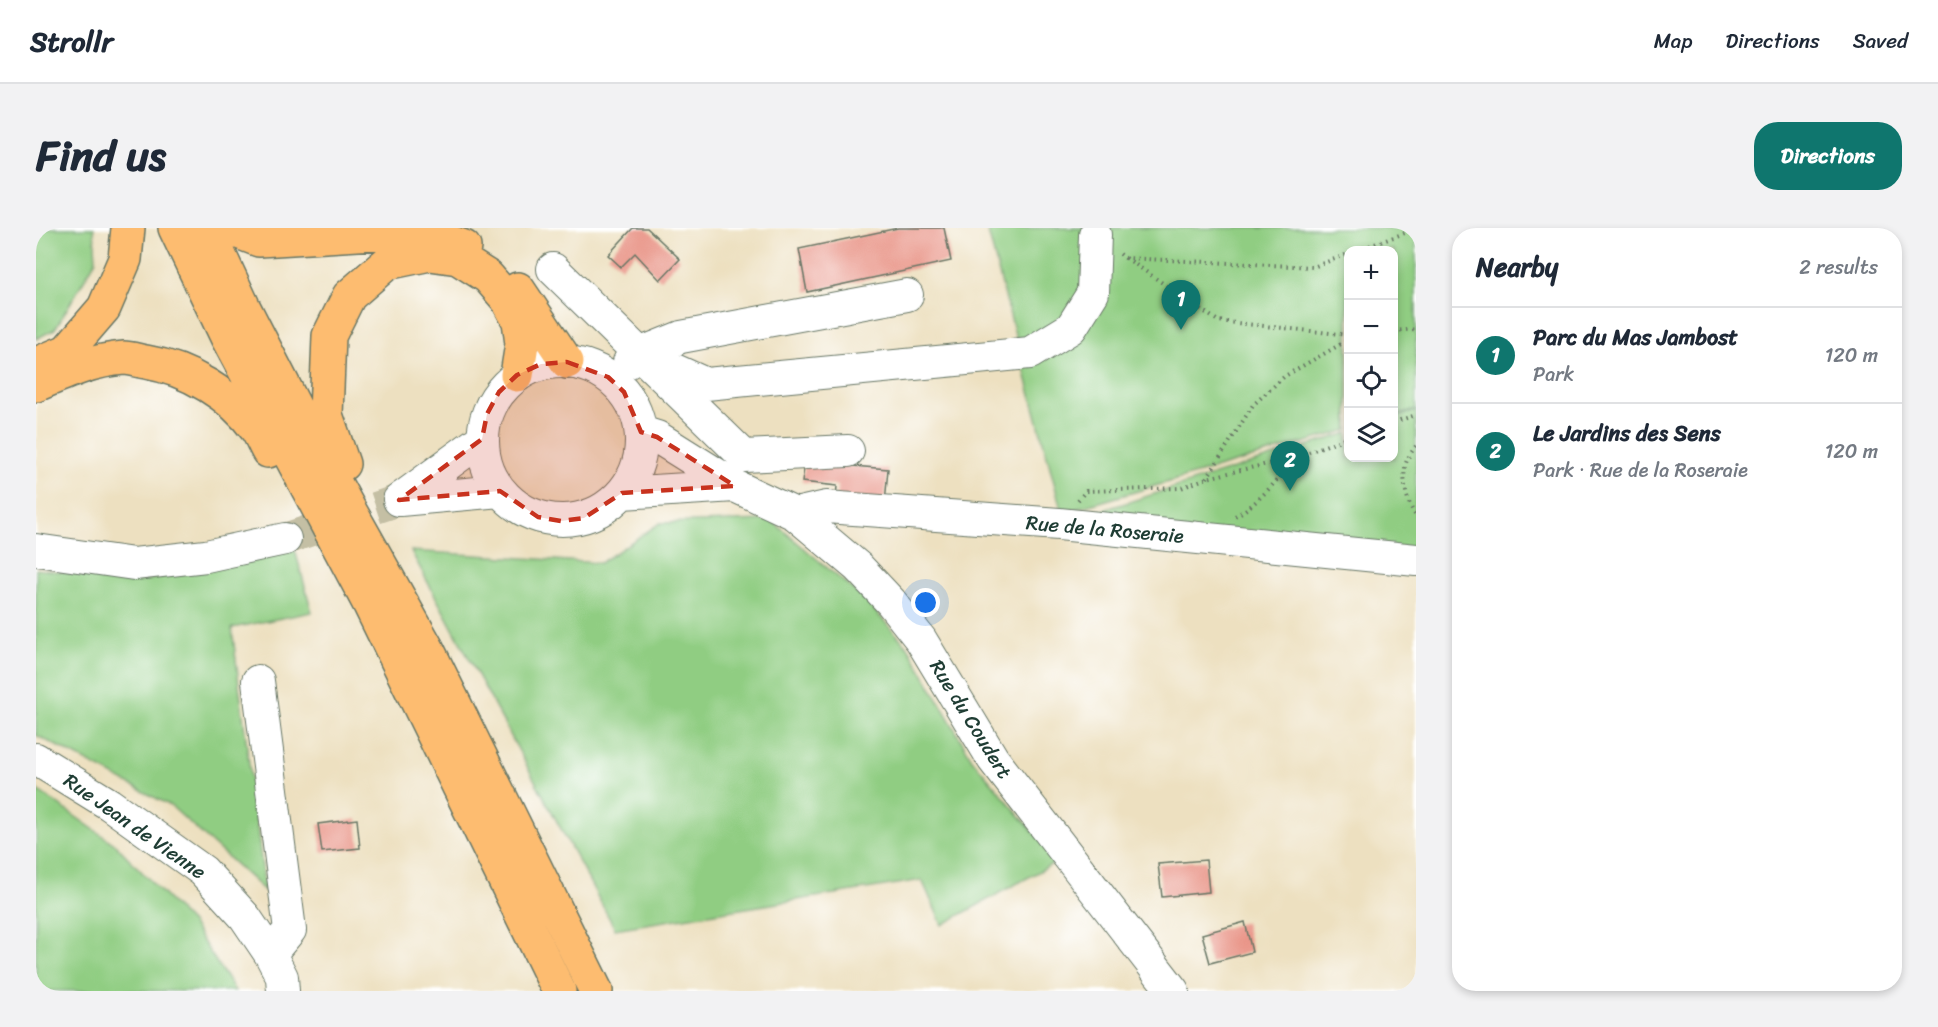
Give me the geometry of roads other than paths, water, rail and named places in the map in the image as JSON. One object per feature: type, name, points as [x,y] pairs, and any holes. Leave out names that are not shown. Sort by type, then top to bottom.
[{"type":"highway","points":[[36,364],[67,351],[104,308],[125,259],[128,228]]},
{"type":"highway","points":[[175,228],[227,337],[370,605],[559,991]]},
{"type":"highway","points":[[207,228],[244,308],[349,509],[427,648],[596,991]]},
{"type":"highway","points":[[237,228],[242,233],[259,240],[311,232],[423,232],[457,243],[496,264],[520,291],[567,362]]},
{"type":"highway","points":[[349,509],[344,467],[326,416],[329,336],[349,296],[387,263],[430,254],[458,258],[488,277],[507,299],[519,321],[522,344],[518,375]]},
{"type":"highway","points":[[36,385],[79,367],[124,358],[183,371],[220,394],[236,407],[257,430],[320,549],[370,605]]},
{"type":"street","points":[[639,354],[706,384],[1030,353],[1071,328],[1094,293],[1095,235]]},
{"type":"street","points":[[553,269],[744,456],[848,451]]},
{"type":"street","points":[[609,377],[639,354],[681,337],[907,295]]},
{"type":"street","points":[[567,362],[589,366],[609,377],[624,392],[635,411],[641,432],[640,454],[634,475],[622,493],[604,508],[584,518],[561,521],[538,517],[517,507],[500,491],[490,475],[484,458],[482,439],[487,414],[499,392],[518,375],[541,364],[567,362]]},
{"type":"street","name":"Rue du Coudert","points":[[641,432],[657,437],[735,486],[795,514],[858,567],[891,602],[915,633],[993,759],[1173,991]]},
{"type":"street","points":[[482,439],[399,500],[500,491]]},
{"type":"street","name":"Rue du Coudert","points":[[622,493],[735,486]]},
{"type":"street","name":"Rue de la Roseraie","points":[[795,514],[826,507],[1059,524],[1416,560]]},
{"type":"street","points":[[36,550],[134,564],[206,556],[285,540]]},
{"type":"street","points":[[258,681],[290,930],[270,954]]},
{"type":"street","name":"Rue Jean de Vienne","points":[[39,761],[109,804],[203,871],[245,917],[270,954],[282,977],[283,991]]},
{"type":"tunnel","points":[[285,539],[399,500]]},
{"type":"place","name":"Parc du Mas Jambost","points":[[1181,330]]},
{"type":"place","name":"Le Jardins des Sens","points":[[1290,491]]}]
